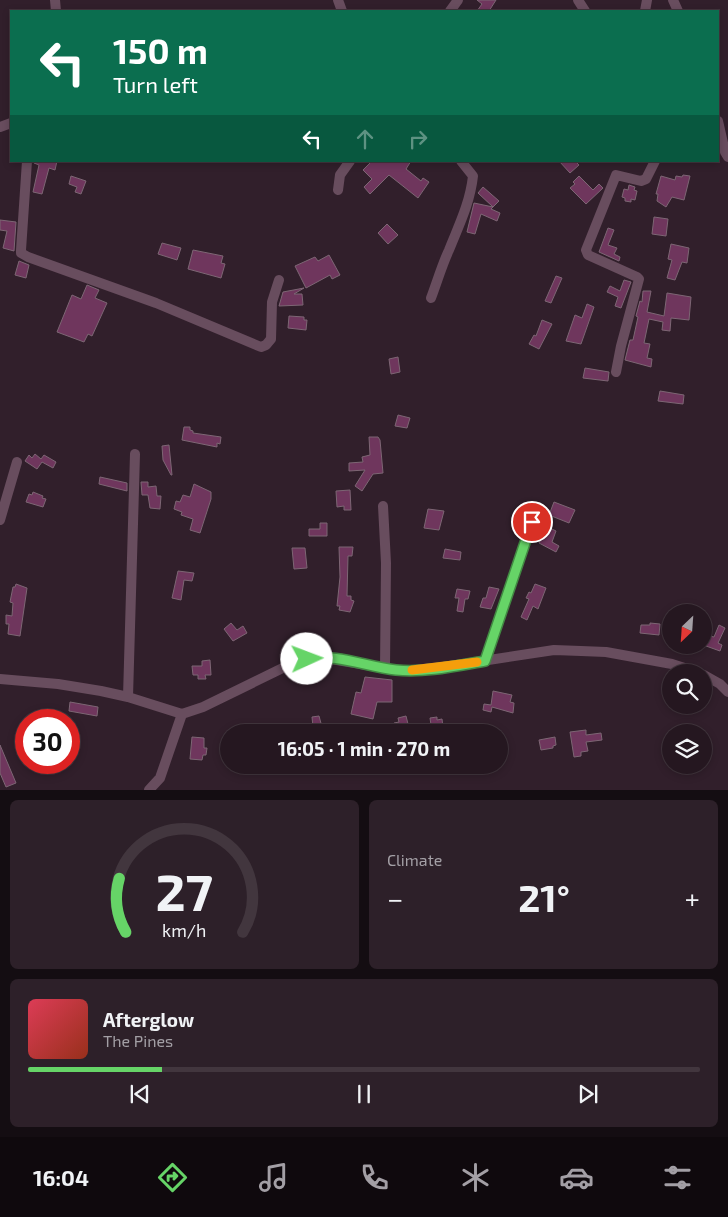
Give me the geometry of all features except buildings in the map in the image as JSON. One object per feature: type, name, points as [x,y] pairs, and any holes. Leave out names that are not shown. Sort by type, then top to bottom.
[{"type":"street","points":[[719,125],[725,152],[728,157]]},
{"type":"street","points":[[27,162],[21,253],[28,257],[156,303],[261,347],[266,345],[271,339],[272,302],[279,280]]},
{"type":"street","points":[[338,190],[340,176],[349,162]]},
{"type":"street","points":[[432,298],[448,250],[464,217],[471,195],[473,176],[462,162]]},
{"type":"street","points":[[616,372],[639,279],[588,255],[586,250],[616,175],[641,181],[646,179],[654,162]]},
{"type":"street","points":[[128,697],[135,454]]},
{"type":"street","points":[[0,520],[17,462]]},
{"type":"street","points":[[383,506],[386,572],[385,668]]},
{"type":"street","points":[[485,661],[532,522]]},
{"type":"street","points":[[0,679],[58,684],[128,697],[182,714],[203,707],[296,662],[324,657],[396,670],[421,669],[485,661],[554,650],[581,650],[606,652],[668,664]]},
{"type":"street","points":[[712,680],[728,692]]},
{"type":"street","points":[[149,790],[160,778],[182,714]]},
{"type":"slow traffic","points":[[412,670],[443,668],[477,662]]},
{"type":"route","points":[[307,659],[324,657],[396,670],[443,668],[485,661],[532,522]]}]
